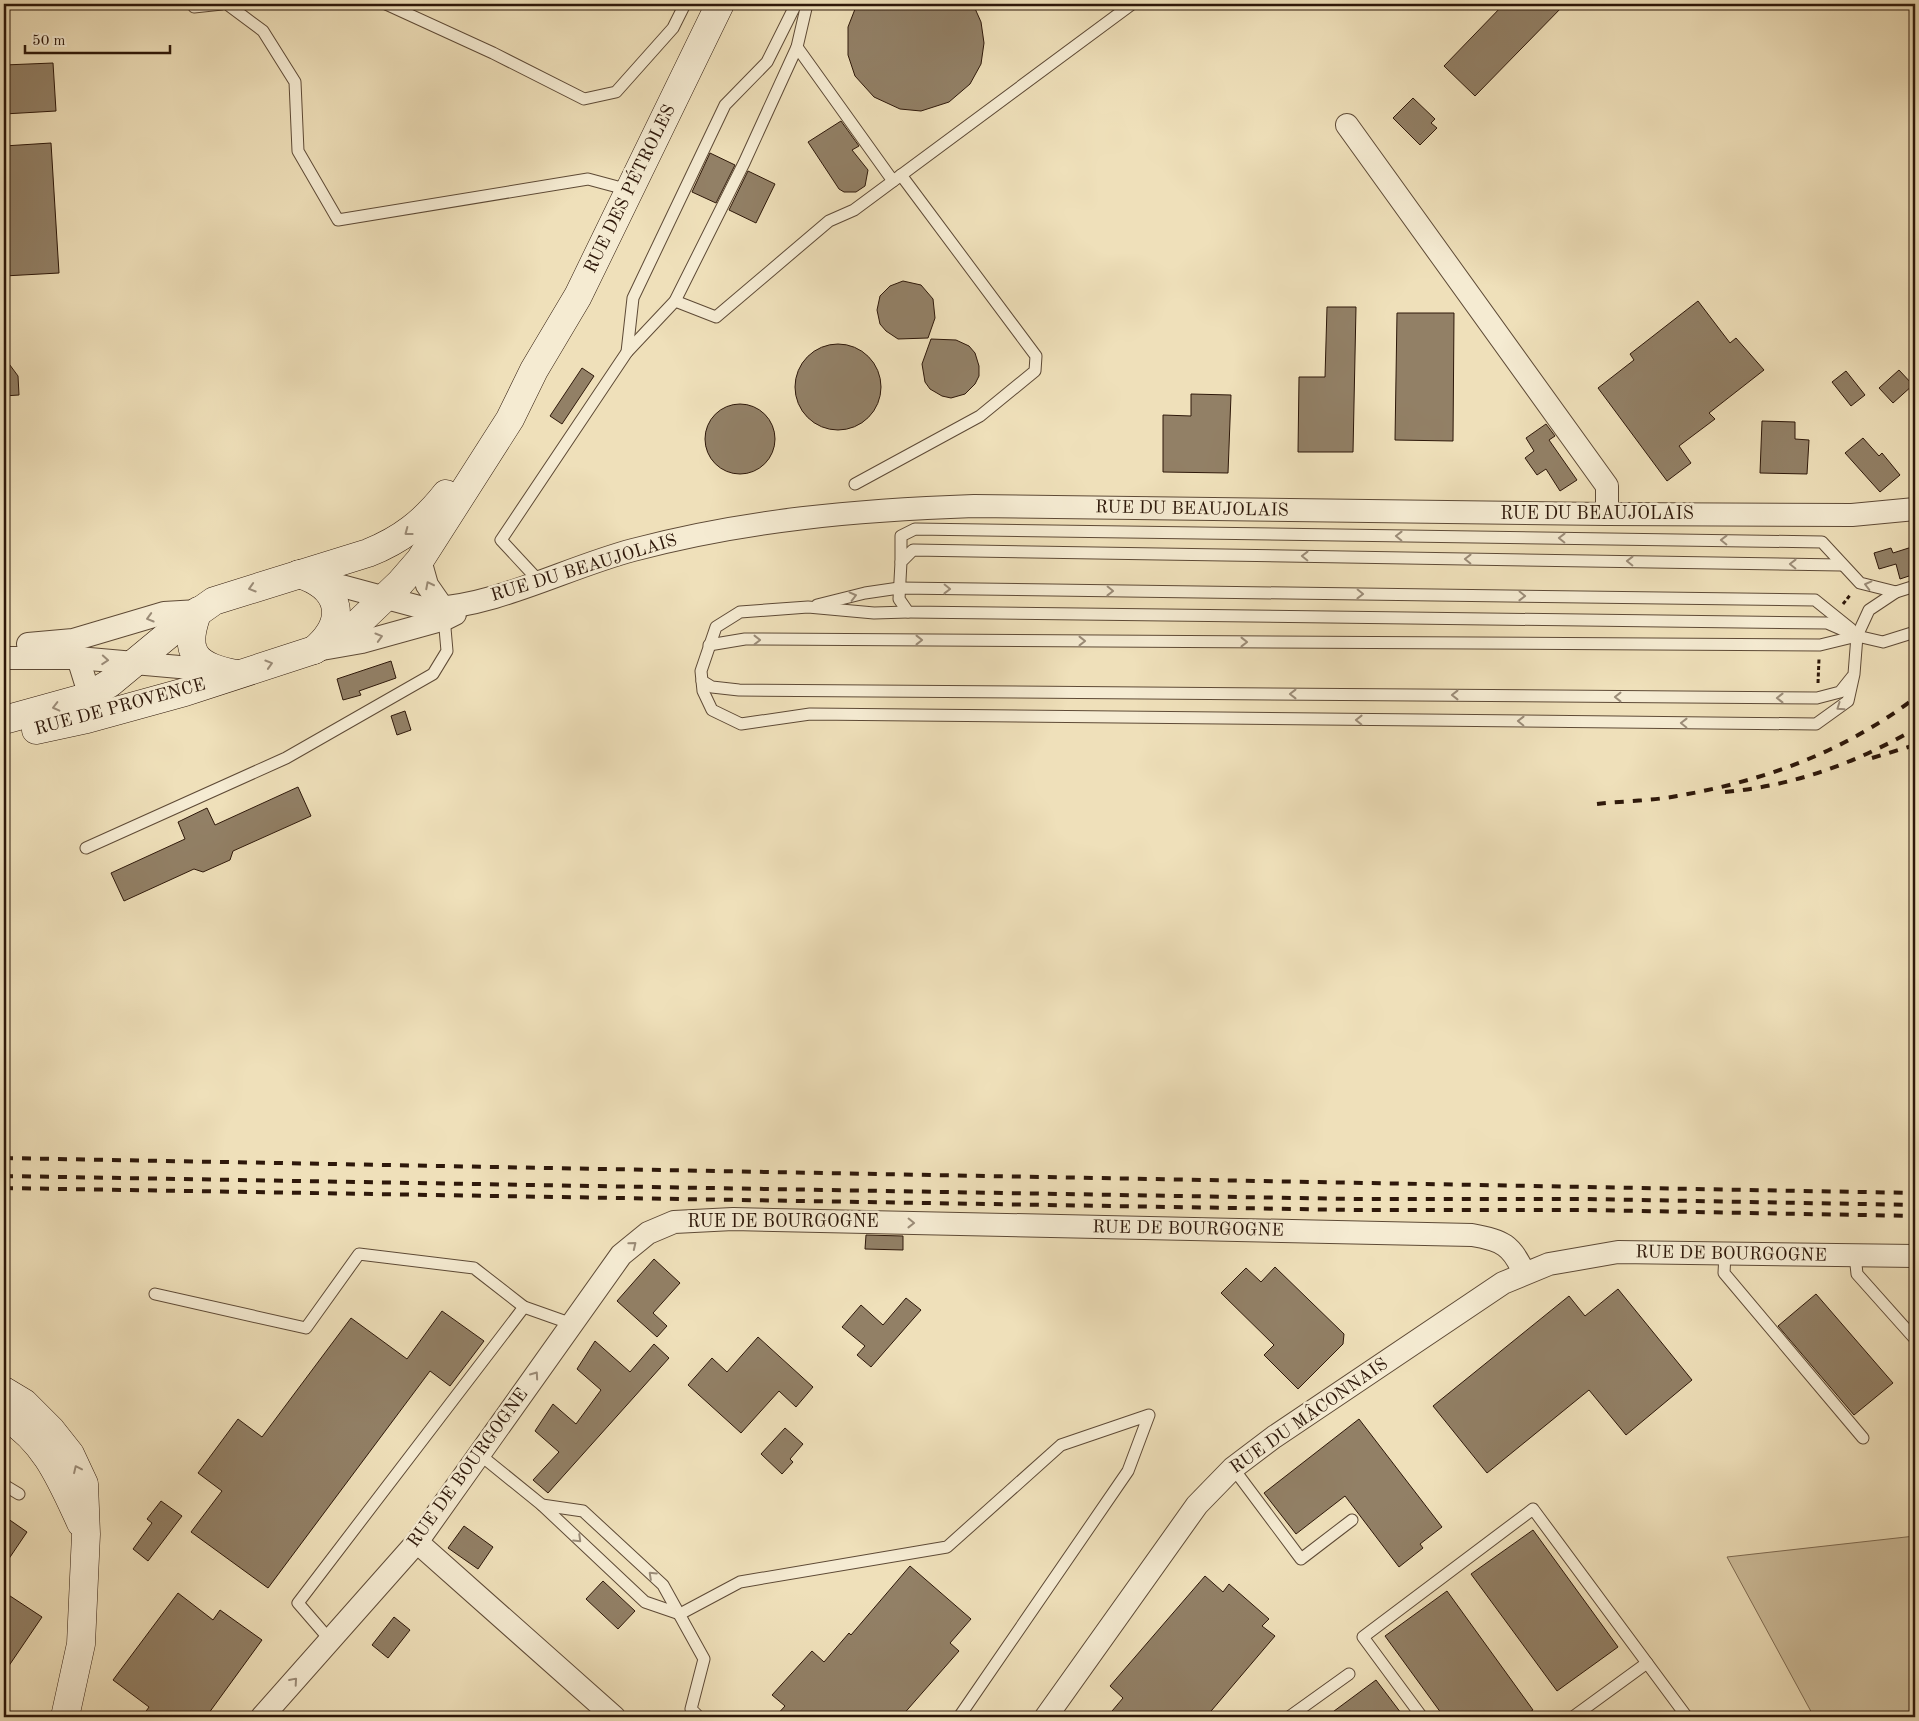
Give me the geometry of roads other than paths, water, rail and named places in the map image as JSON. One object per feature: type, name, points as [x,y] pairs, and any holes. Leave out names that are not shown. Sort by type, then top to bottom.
[{"type":"main road","name":"RUE DES PÉTROLES","points":[[314,650],[357,624],[388,597],[420,560],[510,419],[534,370],[578,296],[720,4]]},
{"type":"main road","name":"RUE DES PÉTROLES","points":[[305,576],[392,543],[409,532],[426,517],[451,487],[501,412],[534,370]]},
{"type":"main road","name":"RUE DE PROVENCE","points":[[4,720],[62,706],[86,697],[110,683],[137,663],[214,601],[305,576],[330,593],[337,616],[335,625],[326,640],[314,650],[225,672],[167,697],[4,739]]},
{"type":"main road","name":"RUE DE PROVENCE","points":[[198,612],[192,629],[192,646],[198,658],[225,672]]},
{"type":"main road","points":[[4,1391],[24,1403],[51,1430],[70,1454],[84,1484],[86,1534],[81,1644],[65,1717]]},
{"type":"main road","points":[[4,1416],[16,1423],[40,1446],[57,1471],[86,1534]]},
{"type":"street","points":[[1347,125],[1607,486],[1607,514]]},
{"type":"street","name":"RUE DU BEAUJOLAIS","points":[[314,650],[362,642],[630,550],[719,529],[823,515],[974,506],[1607,514],[1852,515],[1915,509]]},
{"type":"street","points":[[420,560],[427,586],[444,613]]},
{"type":"street","name":"RUE DU BEAUJOLAIS","points":[[305,576],[444,613]]},
{"type":"street","points":[[4,646],[74,640],[164,613],[198,612]]},
{"type":"street","points":[[4,658],[78,658],[225,672]]},
{"type":"street","points":[[78,658],[87,687],[86,697]]},
{"type":"street","name":"RUE DE BOURGOGNE","points":[[262,1717],[417,1542],[621,1255],[648,1234],[674,1222],[713,1220],[1472,1235],[1494,1238],[1509,1248],[1524,1273]]},
{"type":"street","name":"RUE DE BOURGOGNE","points":[[1549,1264],[1618,1252],[1915,1256]]},
{"type":"street","name":"RUE DU MÂCONNAIS","points":[[1046,1717],[1197,1505],[1232,1468],[1274,1437],[1495,1288],[1524,1273],[1549,1264]]},
{"type":"street","points":[[417,1542],[614,1717]]},
{"type":"lane","points":[[194,7],[222,4]]},
{"type":"lane","points":[[227,4],[264,31],[295,82],[298,151],[338,220],[588,179],[629,190]]},
{"type":"lane","points":[[386,4],[493,53],[584,99],[616,92],[673,28],[685,4]]},
{"type":"lane","points":[[627,352],[633,298],[725,105],[767,62],[796,4]]},
{"type":"lane","points":[[538,581],[501,540],[627,352],[675,301],[744,163],[797,47],[806,4]]},
{"type":"lane","points":[[675,301],[716,317],[829,221],[854,210],[1132,4]]},
{"type":"lane","points":[[797,47],[1036,356],[1035,371],[980,416],[855,484]]},
{"type":"lane","points":[[908,612],[899,599],[901,536],[915,529],[1822,542],[1841,565],[1860,583],[1896,592]]},
{"type":"lane","points":[[901,562],[913,550],[1841,565]]},
{"type":"lane","points":[[1915,586],[1896,592],[1869,610],[1858,636],[1854,674],[1848,701],[1816,724],[810,714],[741,724],[712,710],[703,691],[702,682],[702,671],[716,627],[740,612],[808,607],[874,613],[1827,623],[1858,636],[1884,642],[1915,632]]},
{"type":"lane","points":[[808,607],[865,593],[899,588],[1814,600],[1858,636]]},
{"type":"lane","points":[[86,848],[286,758],[433,674],[446,651],[444,613]]},
{"type":"lane","points":[[709,645],[745,640],[1820,645],[1858,636]]},
{"type":"lane","points":[[702,682],[712,687],[739,690],[1817,698],[1840,692],[1854,674]]},
{"type":"lane","points":[[155,1294],[306,1328],[360,1254],[474,1268],[524,1307],[572,1324]]},
{"type":"lane","points":[[1725,1254],[1724,1272],[1863,1438]]},
{"type":"lane","points":[[1855,1255],[1857,1274],[1915,1339]]},
{"type":"lane","points":[[330,1640],[298,1603],[524,1307]]},
{"type":"lane","points":[[479,1454],[542,1505],[645,1602],[680,1614],[740,1582],[948,1547],[1061,1445],[1150,1415],[1128,1471],[959,1717]]},
{"type":"lane","points":[[1232,1468],[1301,1559],[1352,1520]]},
{"type":"lane","points":[[4,1485],[19,1494]]},
{"type":"lane","points":[[542,1505],[583,1512],[663,1585],[704,1659],[691,1709],[699,1717]]},
{"type":"lane","points":[[1422,1717],[1363,1637],[1533,1509],[1686,1717]]},
{"type":"lane","points":[[1573,1717],[1647,1663]]},
{"type":"lane","points":[[1289,1717],[1349,1674]]},
{"type":"railway","points":[[1597,804],[1677,796],[1709,790],[1772,773],[1802,762],[1860,734],[1915,698]]},
{"type":"railway","points":[[1725,792],[1775,784],[1823,771],[1870,752],[1915,729]]},
{"type":"railway","points":[[1872,758],[1915,745]]},
{"type":"railway","points":[[4,1158],[1915,1193]]},
{"type":"railway","points":[[4,1176],[1356,1199],[1587,1199],[1915,1205]]},
{"type":"railway","points":[[4,1188],[1356,1210],[1587,1210],[1915,1216]]}]
